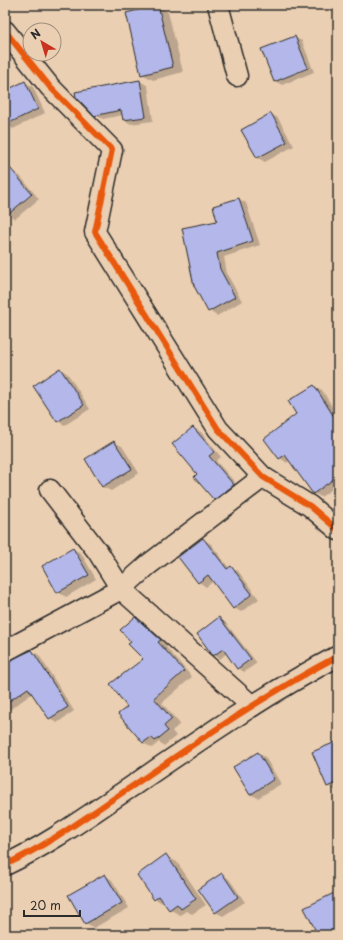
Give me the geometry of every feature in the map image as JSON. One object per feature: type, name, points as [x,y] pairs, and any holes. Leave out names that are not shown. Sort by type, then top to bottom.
[{"type":"street","points":[[218,5],[237,76]]},
{"type":"street","points":[[5,31],[50,87],[112,150],[95,232],[218,429],[262,477],[310,506],[338,530]]},
{"type":"street","points":[[5,651],[121,589],[148,565],[262,477]]},
{"type":"street","points":[[50,490],[98,552],[121,589],[252,706]]},
{"type":"street","points":[[5,866],[64,832],[252,706],[338,656]]},
{"type":"building","points":[[158,5],[173,67],[141,75],[126,13]]},
{"type":"building","points":[[295,36],[308,68],[274,82],[261,49]]},
{"type":"building","points":[[140,80],[146,117],[123,120],[121,110],[94,116],[76,97],[75,92]]},
{"type":"building","points":[[25,81],[38,109],[5,125],[5,91]]},
{"type":"building","points":[[271,113],[287,142],[257,158],[241,130]]},
{"type":"building","points":[[5,162],[32,194],[5,217]]},
{"type":"building","points":[[239,198],[253,241],[217,253],[220,269],[235,297],[208,312],[194,286],[182,228],[217,221],[213,206]]},
{"type":"building","points":[[60,368],[84,405],[57,422],[33,386]]},
{"type":"building","points":[[314,385],[338,423],[338,476],[313,494],[285,455],[279,459],[264,439],[296,414],[288,401]]},
{"type":"building","points":[[193,427],[214,452],[209,456],[234,485],[214,500],[194,477],[197,474],[172,444]]},
{"type":"building","points":[[114,441],[132,469],[102,487],[85,459]]},
{"type":"building","points":[[203,538],[227,569],[231,566],[252,594],[233,609],[208,575],[198,583],[178,557]]},
{"type":"building","points":[[73,548],[89,575],[57,593],[42,566]]},
{"type":"building","points":[[135,617],[161,640],[158,642],[184,671],[154,698],[172,719],[164,726],[168,731],[155,741],[151,737],[143,743],[118,714],[127,707],[110,684],[143,659],[128,644],[131,642],[120,630]]},
{"type":"building","points":[[219,617],[251,659],[237,669],[223,649],[213,656],[197,634]]},
{"type":"building","points":[[32,650],[68,707],[49,719],[28,688],[5,704],[5,662]]},
{"type":"building","points":[[338,741],[338,782],[327,787],[312,752]]},
{"type":"building","points":[[258,752],[274,779],[250,795],[233,767]]},
{"type":"building","points":[[166,854],[196,899],[181,909],[177,904],[169,910],[159,896],[154,900],[137,875]]},
{"type":"building","points":[[222,873],[238,897],[215,913],[198,889]]},
{"type":"building","points":[[105,874],[122,903],[85,924],[68,895]]},
{"type":"building","points":[[338,891],[338,928],[324,935],[318,935],[304,908]]},
{"type":"cycle path","points":[[5,31],[50,87],[112,150],[95,232],[218,429],[263,477],[310,506],[338,530]]},
{"type":"cycle path","points":[[5,865],[54,838],[233,718],[338,656]]}]
